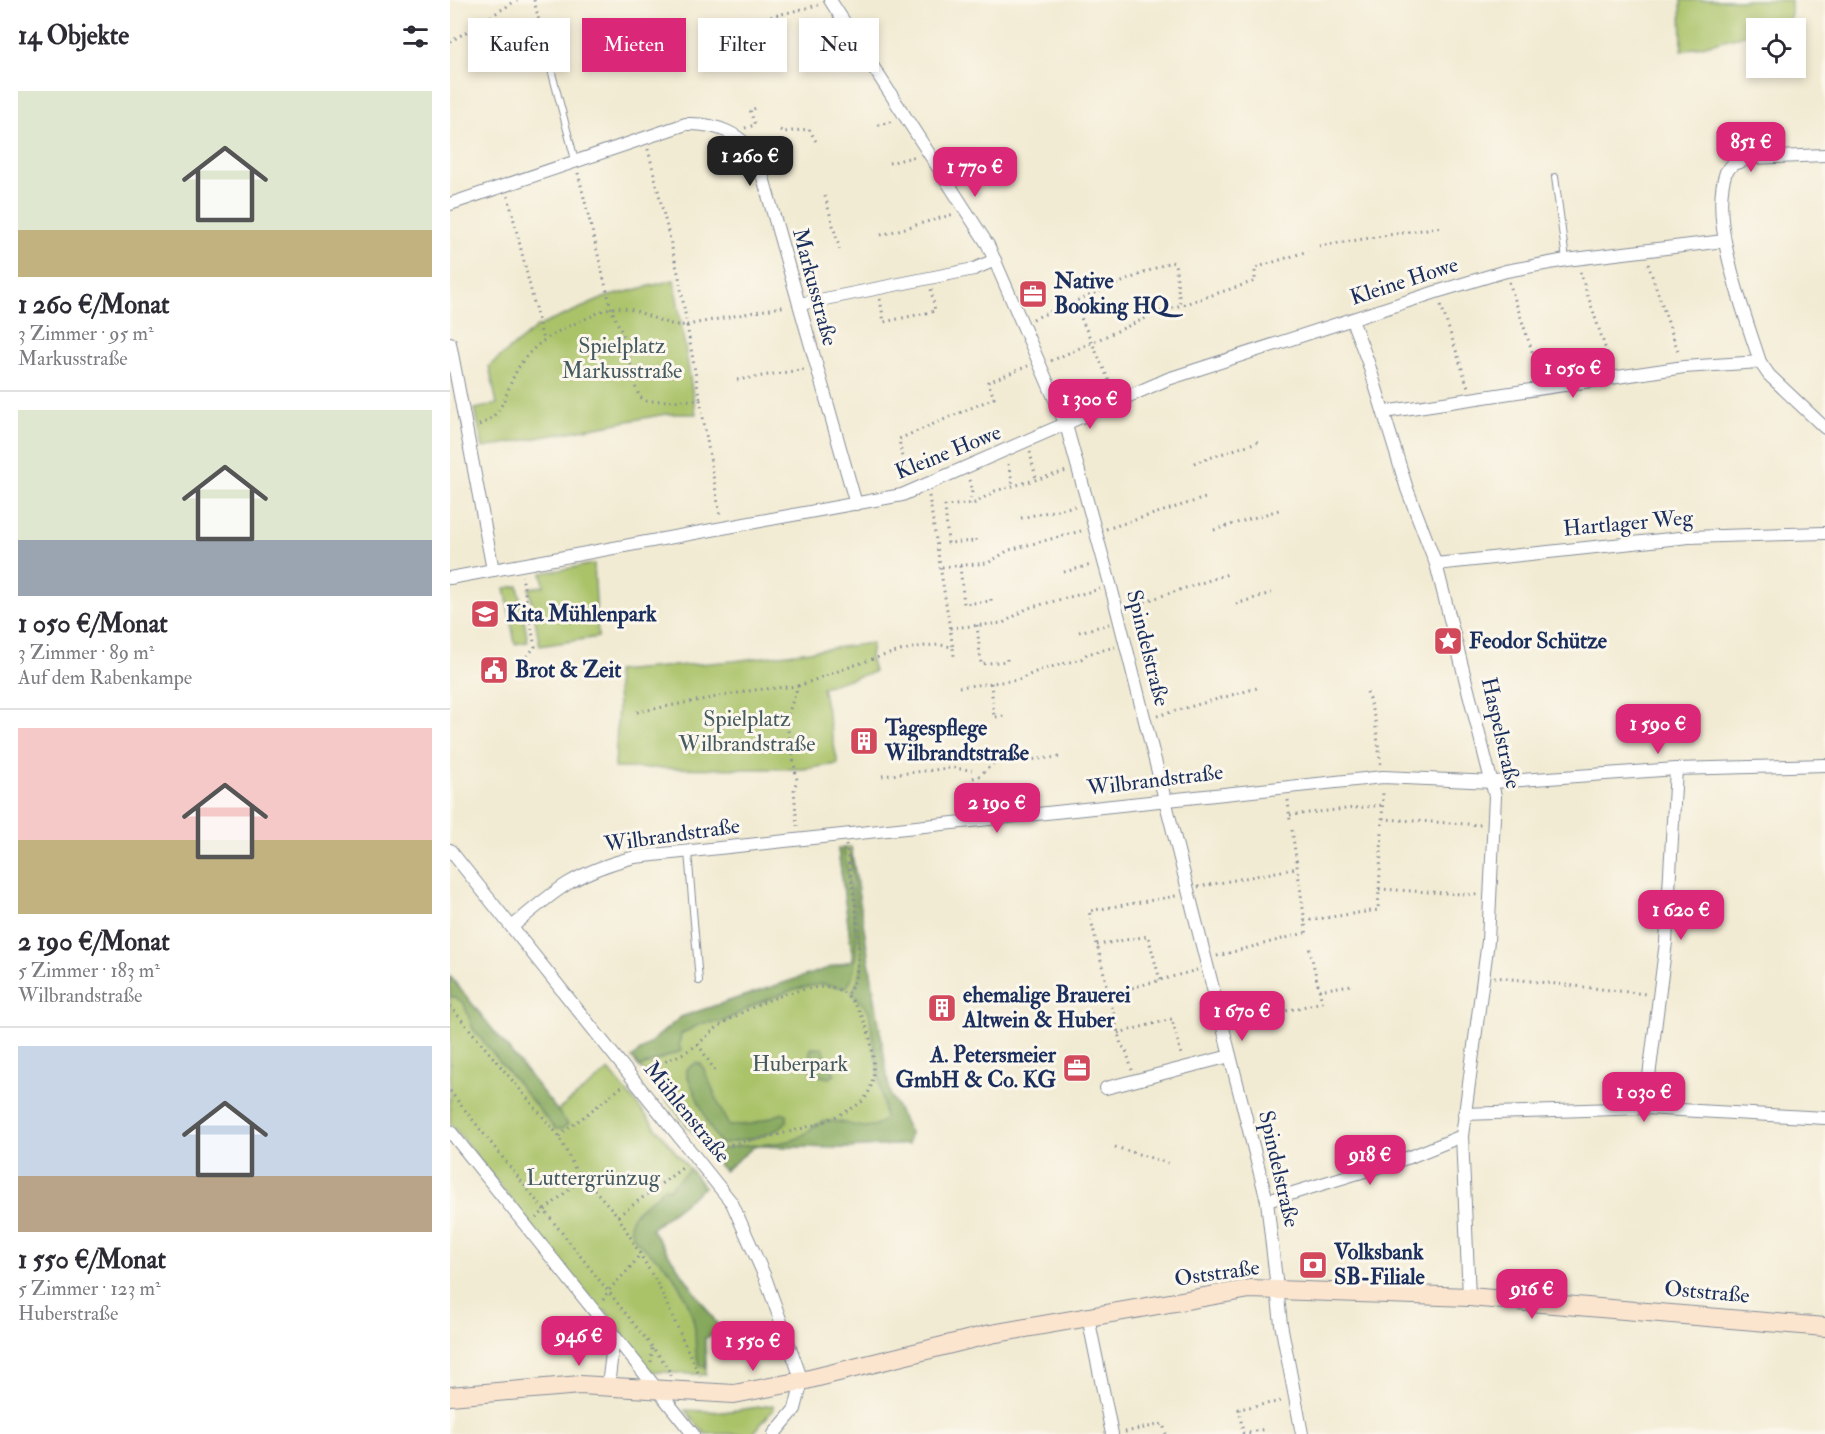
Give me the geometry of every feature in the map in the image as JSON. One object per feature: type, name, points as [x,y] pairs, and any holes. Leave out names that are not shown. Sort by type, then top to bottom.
[{"type":"street","name":"Spindelstraße","points":[[831,1],[930,153],[996,260],[1066,425],[1118,616],[1267,1201],[1283,1334],[1302,1434]]},
{"type":"street","name":"Markusstraße","points":[[450,204],[686,124],[705,124],[738,137],[758,160],[800,304],[815,367],[856,504]]},
{"type":"street","points":[[1825,155],[1751,158],[1733,164],[1726,172],[1722,188],[1724,241],[1760,362],[1769,375],[1825,428]]},
{"type":"street","name":"Kleine Howe","points":[[450,578],[908,494],[1168,379],[1436,292],[1506,272],[1571,259],[1724,241]]},
{"type":"street","points":[[800,304],[930,278],[974,268],[996,260]]},
{"type":"street","name":"Haspelstraße","points":[[1352,320],[1384,411],[1407,489],[1436,564],[1493,782],[1496,826],[1492,896],[1484,975],[1461,1136],[1469,1298]]},
{"type":"street","points":[[450,343],[493,570]]},
{"type":"street","points":[[1384,411],[1684,367],[1760,362]]},
{"type":"street","name":"Hartlager Weg","points":[[1436,564],[1689,537],[1825,533]]},
{"type":"street","name":"Wilbrandstraße","points":[[512,927],[554,891],[602,865],[635,857],[1383,777],[1493,782],[1676,769],[1825,765]]},
{"type":"street","points":[[1645,1108],[1665,942],[1676,769]]},
{"type":"street","name":"Mühlenstraße","points":[[450,850],[732,1203],[743,1222],[802,1381]]},
{"type":"street","points":[[1106,1088],[1230,1056]]},
{"type":"street","points":[[1464,1114],[1645,1108],[1825,1118]]},
{"type":"street","points":[[450,1131],[614,1336],[663,1390],[674,1410],[693,1434]]},
{"type":"street","points":[[1267,1201],[1410,1157],[1461,1136]]},
{"type":"street","name":"Oststraße","points":[[450,1396],[551,1386],[608,1386],[734,1394],[802,1381],[991,1334],[1250,1289],[1469,1298],[1825,1328]]},
{"type":"street","points":[[1088,1317],[1113,1434]]},
{"type":"street","points":[[608,1386],[614,1336]]},
{"type":"street","points":[[774,1434],[795,1409],[802,1381]]},
{"type":"lane","points":[[552,72],[575,160]]},
{"type":"lane","points":[[1555,177],[1571,259]]},
{"type":"lane","points":[[688,852],[699,981]]},
{"type":"path","points":[[450,42],[517,0]]},
{"type":"path","points":[[534,0],[538,18]]},
{"type":"path","points":[[765,18],[831,1]]},
{"type":"path","points":[[738,137],[744,129],[755,125],[750,110],[759,107]]},
{"type":"path","points":[[780,130],[784,132],[809,129],[818,146]]},
{"type":"path","points":[[645,136],[679,277],[723,528]]},
{"type":"path","points":[[889,163],[930,153]]},
{"type":"path","points":[[575,160],[611,308],[625,340],[640,397],[647,401],[700,400]]},
{"type":"path","points":[[505,184],[543,340]]},
{"type":"path","points":[[825,196],[840,251]]},
{"type":"path","points":[[880,235],[966,211]]},
{"type":"path","points":[[1318,246],[1440,227]]},
{"type":"path","points":[[1642,249],[1684,367]]},
{"type":"path","points":[[908,494],[898,439],[994,398],[988,382],[1041,364],[1180,305],[1255,281],[1255,268],[1308,252]]},
{"type":"path","points":[[1571,259],[1614,377]]},
{"type":"path","points":[[1023,323],[1170,262],[1175,263],[1180,305]]},
{"type":"path","points":[[1506,272],[1545,388]]},
{"type":"path","points":[[878,288],[884,322],[936,311],[930,278]]},
{"type":"path","points":[[1436,292],[1472,399]]},
{"type":"path","points":[[1074,302],[1118,400]]},
{"type":"path","points":[[467,430],[496,415],[504,403],[516,371],[530,350],[543,340],[611,308],[632,310],[670,326],[687,325],[800,304]]},
{"type":"path","points":[[737,380],[815,367]]},
{"type":"path","points":[[1194,463],[1260,441]]},
{"type":"path","points":[[1028,442],[1036,479]]},
{"type":"path","points":[[1005,452],[1013,485]]},
{"type":"path","points":[[976,538],[976,541],[948,543],[945,506],[978,502],[995,490],[1078,468]]},
{"type":"path","points":[[965,470],[972,491],[970,504]]},
{"type":"path","points":[[927,486],[942,567],[954,656]]},
{"type":"path","points":[[942,567],[988,563],[1009,550],[1095,530],[1205,498]]},
{"type":"path","points":[[1021,518],[1088,503]]},
{"type":"path","points":[[1214,530],[1282,509]]},
{"type":"path","points":[[1064,572],[1104,562]]},
{"type":"path","points":[[519,665],[535,647],[520,565]]},
{"type":"path","points":[[960,566],[964,604],[991,601],[991,598]]},
{"type":"path","points":[[1078,632],[1228,574]]},
{"type":"path","points":[[950,628],[1003,623],[1028,608],[1110,587]]},
{"type":"path","points":[[1236,604],[1271,593]]},
{"type":"path","points":[[977,625],[981,663],[1007,661],[1007,657]]},
{"type":"path","points":[[637,712],[754,690],[798,686],[912,647],[944,643],[953,648]]},
{"type":"path","points":[[959,687],[1018,680],[1040,670],[1081,659],[1087,654],[1125,645]]},
{"type":"path","points":[[991,684],[994,717],[1006,716]]},
{"type":"path","points":[[798,686],[786,720],[797,780],[794,789],[799,840]]},
{"type":"path","points":[[1144,719],[1257,688]]},
{"type":"path","points":[[1367,692],[1378,733],[1383,777],[1382,825]]},
{"type":"path","points":[[973,778],[994,764],[1060,757]]},
{"type":"path","points":[[882,776],[950,768],[972,770]]},
{"type":"path","points":[[1290,820],[1290,815],[1383,805]]},
{"type":"path","points":[[1383,819],[1496,826]]},
{"type":"path","points":[[1109,994],[1160,980],[1206,963],[1306,935],[1292,830]]},
{"type":"path","points":[[1304,921],[1378,910],[1382,832]]},
{"type":"path","points":[[845,835],[860,961],[854,984],[848,993]]},
{"type":"path","points":[[1134,1080],[1118,1033],[1089,911],[1297,868]]},
{"type":"path","points":[[1379,889],[1492,896]]},
{"type":"path","points":[[1097,945],[1148,936],[1160,980]]},
{"type":"path","points":[[1222,1027],[1322,1002],[1309,946]]},
{"type":"path","points":[[1484,975],[1659,995]]},
{"type":"path","points":[[1319,990],[1351,985]]},
{"type":"path","points":[[559,1136],[643,1070],[679,1056],[739,1015],[783,996],[827,987],[836,987],[848,993],[864,1021],[874,1063],[872,1087],[863,1100],[826,1120],[772,1136],[724,1146],[697,1157],[618,1216]]},
{"type":"path","points":[[450,1006],[559,1136],[568,1157],[582,1178],[618,1216],[658,1285],[705,1393]]},
{"type":"path","points":[[1118,1033],[1172,1019],[1185,1068]]},
{"type":"path","points":[[698,1044],[717,1074]]},
{"type":"path","points":[[450,1091],[668,1367],[663,1390]]},
{"type":"path","points":[[1115,1147],[1168,1163]]},
{"type":"path","points":[[526,1227],[582,1178]]},
{"type":"path","points":[[596,1313],[609,1290],[633,1267],[639,1252]]},
{"type":"path","points":[[1266,1429],[1243,1433],[1239,1408],[1295,1399]]},
{"type":"path","points":[[1113,1434],[1163,1424],[1166,1434]]},
{"type":"green space","points":[[1681,0],[1791,0],[1789,18],[1746,18],[1746,35],[1682,51]]},
{"type":"green space","name":"Spielplatz Markusstraße","points":[[674,280],[696,414],[666,414],[483,448],[475,409],[497,404],[489,366],[537,327],[606,297]]},
{"type":"green space","points":[[594,564],[598,637],[540,646],[529,588],[544,586],[542,573]]},
{"type":"green space","points":[[518,586],[528,642],[515,644],[505,588]]},
{"type":"green space","name":"Spielplatz Wilbrandstraße","points":[[872,643],[870,657],[874,672],[822,687],[838,764],[803,769],[615,768],[618,705],[616,671],[734,661]]},
{"type":"green space","name":"Luttergrünzug","points":[[851,847],[890,1094],[910,1133],[908,1144],[846,1148],[755,1146],[724,1171],[632,1058],[681,1017],[853,960],[838,849]]},
{"type":"green space","points":[[851,847],[890,1094],[910,1133],[908,1144],[846,1148],[755,1146],[724,1171],[710,1155],[720,1150],[742,1146],[775,1144],[796,1139],[823,1122],[836,1121],[864,1127],[878,1124],[885,1119],[869,1011],[852,993],[861,972],[862,960],[851,866]]},
{"type":"green space","points":[[844,848],[856,941],[856,960],[846,988],[821,984],[795,989],[758,1003],[723,1022],[702,1023],[681,1034],[679,1044],[681,1051],[640,1067],[632,1058],[681,1017],[853,960],[838,849]]},
{"type":"green space","name":"Luttergrünzug","points":[[450,976],[557,1111],[609,1070],[704,1187],[651,1229],[722,1331],[705,1338],[706,1375],[649,1371],[606,1311],[601,1312],[450,1123]]},
{"type":"green space","points":[[450,976],[568,1124],[562,1129],[555,1129],[473,1029],[464,1004],[455,997],[450,997]]},
{"type":"green space","points":[[811,1048],[822,1048],[835,1075],[829,1078],[812,1074],[808,1062]]},
{"type":"green space","points":[[696,1063],[701,1064],[729,1126],[752,1124],[783,1113],[787,1115],[787,1121],[766,1135],[720,1144],[709,1126],[687,1075],[687,1069]]},
{"type":"green space","points":[[690,1169],[704,1187],[651,1229],[722,1331],[705,1338],[706,1367],[700,1366],[698,1361],[694,1323],[680,1286],[662,1262],[636,1240],[630,1226],[633,1216],[641,1207],[665,1187],[668,1189]]},
{"type":"green space","points":[[773,1405],[774,1408],[753,1434],[705,1434],[685,1410],[723,1412]]},
{"type":"place","name":"Native Booking HQ","points":[[1033,294]]},
{"type":"place","name":"Kita Mühlenpark","points":[[485,614]]},
{"type":"place","name":"Feodor Schütze","points":[[1448,641]]},
{"type":"place","name":"Brot & Zeit","points":[[494,670]]},
{"type":"place","name":"Tagespflege Wilbrandtstraße","points":[[864,741]]},
{"type":"place","name":"ehemalige Brauerei Altwein & Huber","points":[[942,1008]]},
{"type":"place","name":"A. Petersmeier GmbH & Co. KG","points":[[1077,1068]]},
{"type":"place","name":"Volksbank SB-Filiale","points":[[1313,1265]]},
{"type":"park label","name":"Huberpark","points":[[800,1064]]}]
